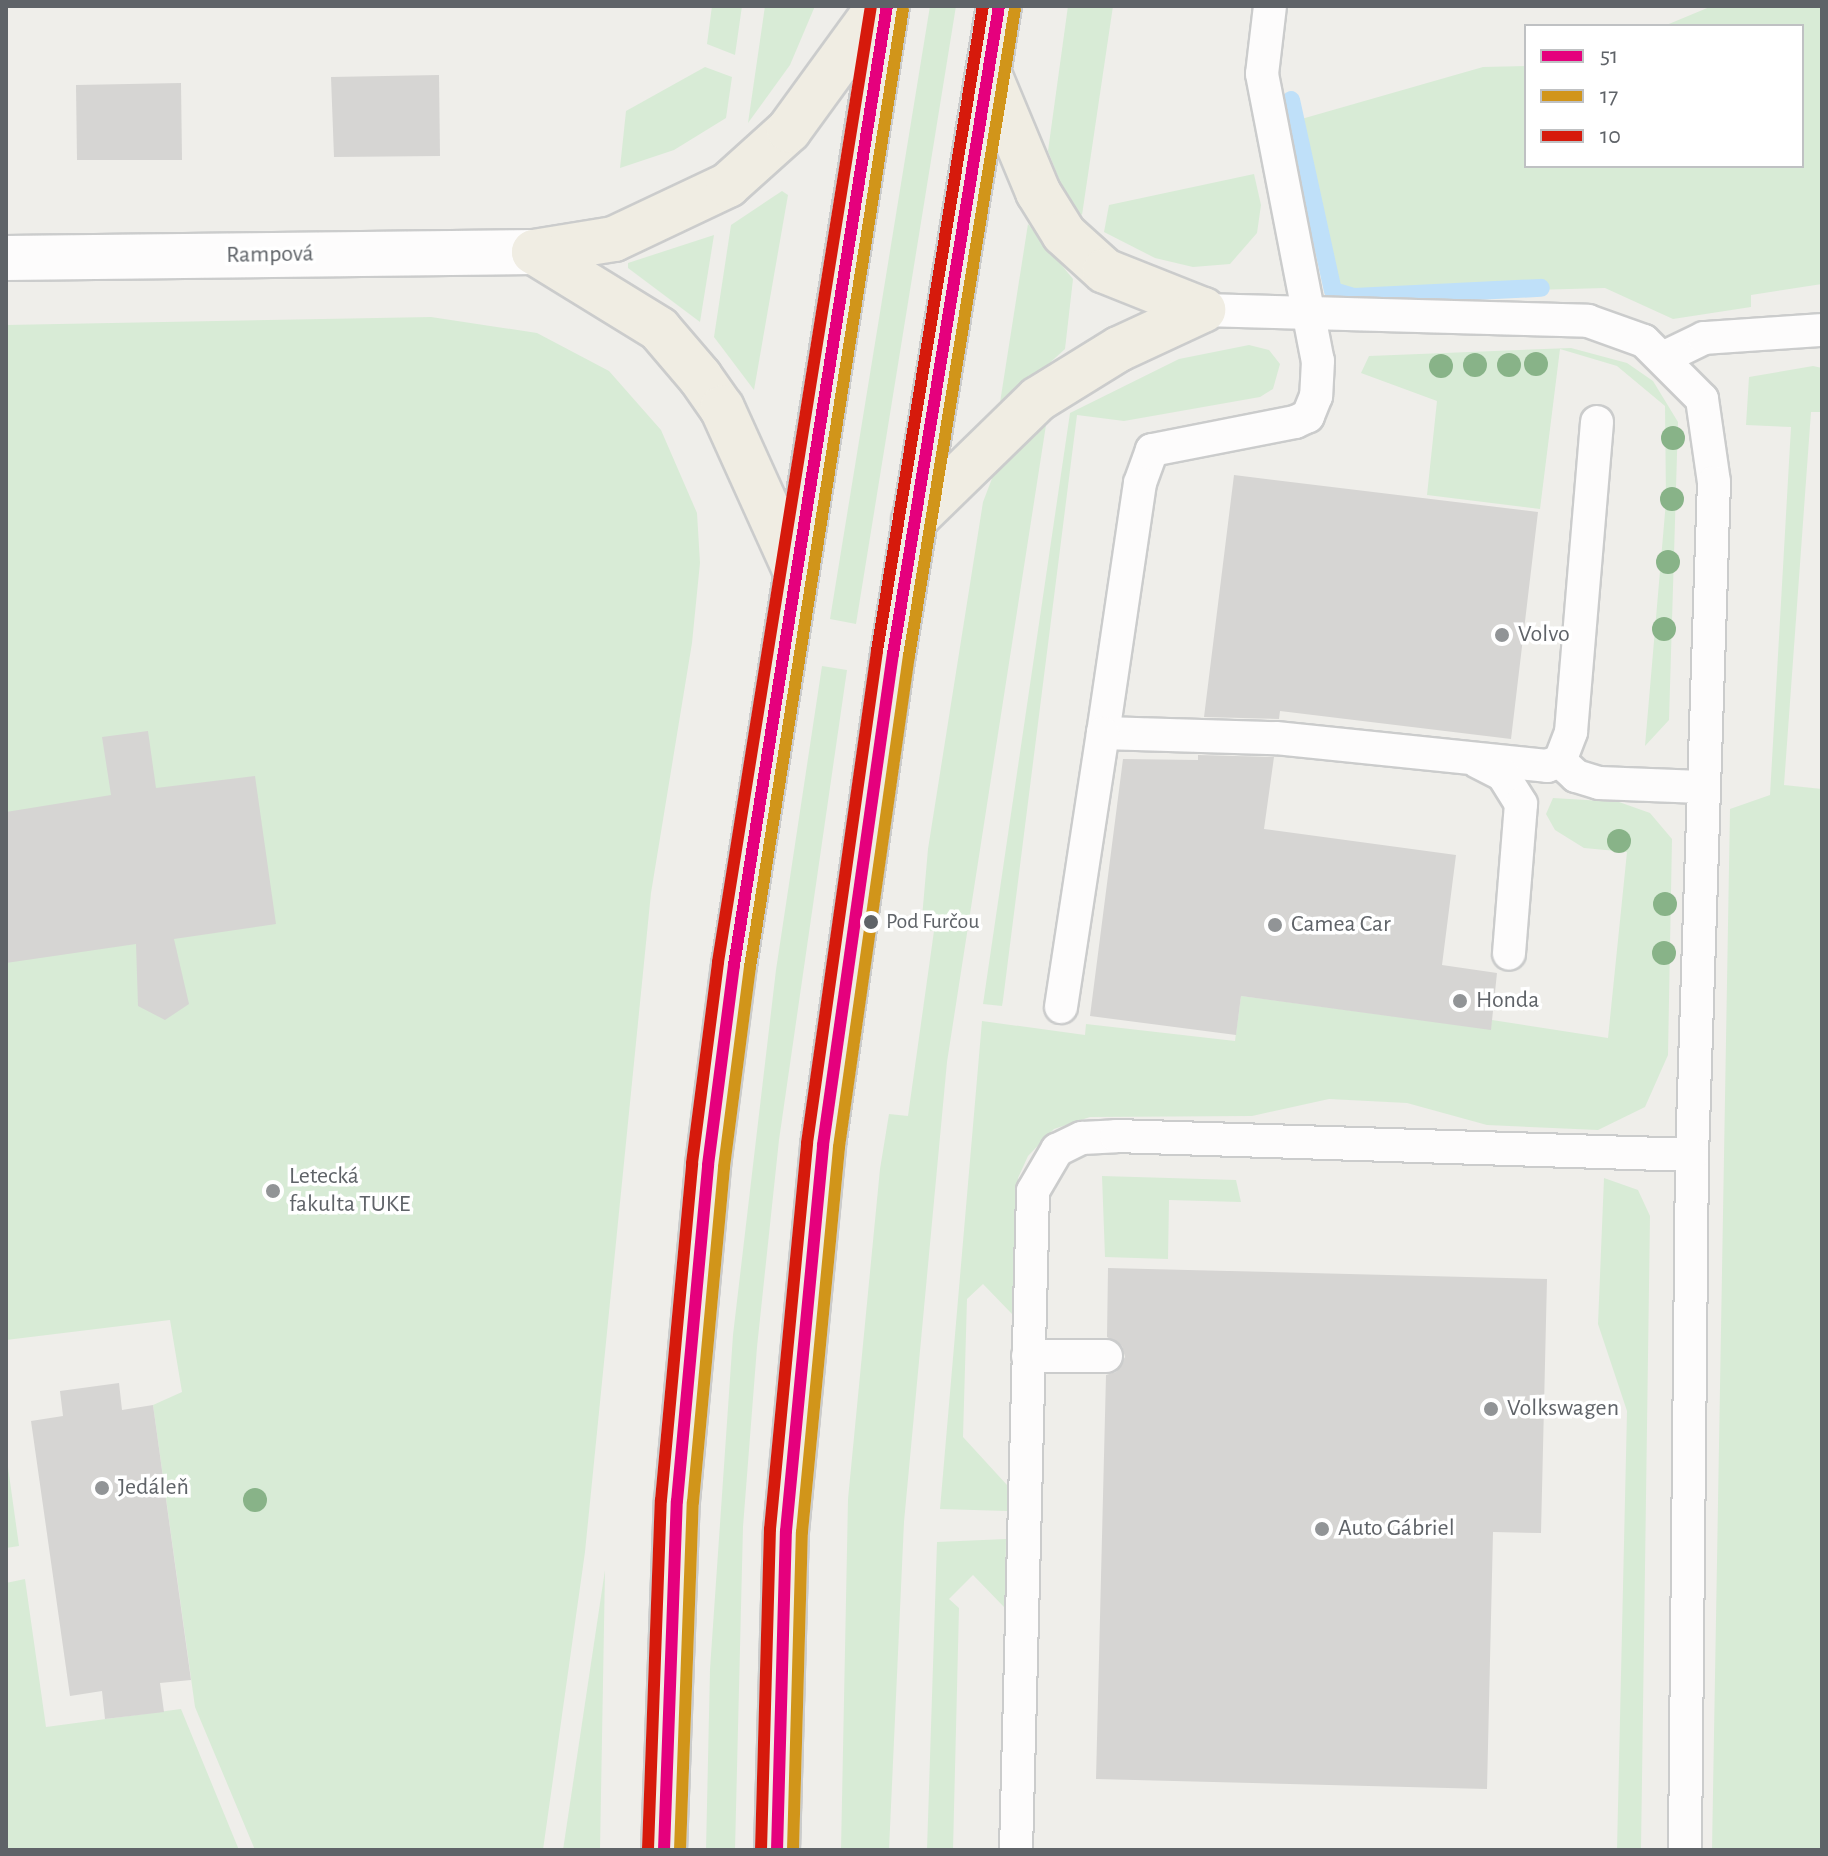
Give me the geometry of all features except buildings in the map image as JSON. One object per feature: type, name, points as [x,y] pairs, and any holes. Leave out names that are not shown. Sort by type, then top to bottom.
[{"type":"highway","points":[[534,252],[614,239],[728,185],[789,130],[879,6]]},
{"type":"highway","points":[[664,1850],[668,1668],[691,1331],[734,965],[887,6]]},
{"type":"highway","points":[[777,1850],[786,1531],[802,1335],[852,928],[914,520],[999,6]]},
{"type":"highway","points":[[989,74],[1038,192],[1064,234],[1105,271],[1203,310]]},
{"type":"highway","points":[[534,252],[659,329],[700,377],[722,408],[795,570]]},
{"type":"highway","points":[[914,520],[1038,399],[1119,349],[1203,310]]},
{"type":"street","name":"Rampová","points":[[6,258],[534,252]]},
{"type":"lane","points":[[1061,1007],[1145,462],[1168,442],[1308,416],[1318,361],[1262,74],[1270,6]]},
{"type":"lane","points":[[1203,310],[1306,308],[1588,321],[1621,330],[1667,356],[1702,399],[1714,453],[1701,787],[1692,1155],[1685,1850]]},
{"type":"lane","points":[[1667,356],[1704,338],[1822,330]]},
{"type":"lane","points":[[1103,733],[1276,738],[1478,762],[1547,766],[1560,761],[1571,732],[1597,422]]},
{"type":"lane","points":[[1560,761],[1576,776],[1599,783],[1701,787]]},
{"type":"lane","points":[[1478,762],[1503,775],[1521,804],[1509,954]]},
{"type":"lane","points":[[1016,1850],[1033,1191],[1057,1150],[1082,1138],[1692,1155]]},
{"type":"lane","points":[[1028,1356],[1106,1356]]},
{"type":"green space","points":[[712,6],[742,6],[735,55],[707,44]]},
{"type":"green space","points":[[765,6],[815,6],[790,65],[748,123]]},
{"type":"green space","points":[[930,6],[956,6],[856,624],[830,619]]},
{"type":"green space","points":[[1068,6],[1113,6],[1082,215],[1069,205],[1048,151]]},
{"type":"green space","points":[[1712,6],[1822,6],[1822,284],[1751,295],[1751,307],[1673,319],[1605,288],[1352,295],[1335,286],[1298,120],[1483,67],[1524,66],[1524,168],[1804,168],[1804,24],[1669,24]]},
{"type":"green space","points":[[705,67],[732,77],[726,118],[674,150],[620,168],[626,111]]},
{"type":"green space","points":[[1254,174],[1261,205],[1257,233],[1230,264],[1193,267],[1155,258],[1104,232],[1109,205]]},
{"type":"green space","points":[[782,191],[788,195],[754,390],[714,337],[731,225]]},
{"type":"green space","points":[[1028,224],[1073,279],[1065,349],[999,409]]},
{"type":"green space","points":[[714,235],[700,322],[628,268],[628,263]]},
{"type":"green space","name":"Letecká fakulta TUKE","points":[[431,317],[537,333],[609,371],[661,430],[697,513],[700,563],[692,643],[651,893],[585,1552],[543,1850],[255,1850],[195,1707],[153,1405],[182,1392],[170,1320],[6,1340],[6,325]]},
{"type":"green space","points":[[1249,345],[1269,350],[1280,364],[1273,389],[1260,397],[1124,421],[1077,415],[1003,1000],[1002,1006],[983,1004],[1070,413],[1179,359]]},
{"type":"green space","points":[[1571,348],[1627,363],[1653,381],[1678,422],[1669,720],[1645,746],[1666,501],[1665,406],[1617,366],[1560,349],[1540,509],[1427,495],[1437,401],[1361,373],[1369,356]]},
{"type":"green space","points":[[1813,366],[1822,368],[1822,412],[1811,412],[1784,785],[1822,789],[1822,1850],[1712,1850],[1730,809],[1770,795],[1791,427],[1746,425],[1749,377]]},
{"type":"green space","points":[[1046,425],[947,1062],[904,1522],[889,1850],[841,1850],[848,1499],[880,1169],[889,1114],[908,1116],[934,931],[921,929],[928,849],[983,502],[996,468]]},
{"type":"green space","points":[[822,666],[847,670],[779,1140],[757,1347],[743,1527],[735,1850],[706,1850],[710,1669],[733,1335],[776,970]]},
{"type":"green space","points":[[1553,798],[1619,802],[1650,813],[1672,839],[1668,1055],[1645,1107],[1598,1130],[1487,1125],[1407,1103],[1329,1099],[1252,1116],[1090,1117],[1054,1129],[1028,1156],[1018,1178],[1012,1314],[983,1284],[967,1299],[963,1437],[1007,1485],[1007,1511],[940,1509],[982,1021],[1085,1035],[1086,1024],[1235,1041],[1241,996],[1490,1029],[1492,1020],[1608,1038],[1627,852],[1584,848],[1555,830],[1546,814]]},
{"type":"green space","points":[[1102,1176],[1236,1180],[1241,1202],[1169,1200],[1168,1259],[1105,1257]]},
{"type":"green space","points":[[1604,1178],[1638,1190],[1650,1216],[1641,1850],[1617,1850],[1627,1411],[1598,1324]]},
{"type":"green space","points":[[6,1453],[19,1546],[6,1548]]},
{"type":"green space","points":[[1006,1539],[1005,1608],[973,1575],[949,1599],[959,1608],[953,1850],[927,1850],[937,1542]]},
{"type":"green space","points":[[605,1570],[600,1850],[563,1850]]},
{"type":"green space","points":[[25,1579],[46,1727],[181,1709],[239,1850],[6,1850],[6,1583]]},
{"type":"waterway","points":[[1291,100],[1333,291]]},
{"type":"waterway","points":[[1334,291],[1354,297],[1541,288]]},
{"type":"transit line","name":"10","points":[[648,1849],[661,1500],[692,1163],[718,962],[871,6]]},
{"type":"transit line","name":"51","points":[[664,1850],[677,1501],[708,1165],[734,965],[887,6]]},
{"type":"transit line","name":"10","points":[[761,1850],[770,1529],[807,1143],[877,651],[983,6]]},
{"type":"transit line","name":"51","points":[[777,1850],[786,1531],[823,1145],[893,654],[999,6]]},
{"type":"transit line","name":"17","points":[[680,1850],[693,1502],[724,1167],[750,967],[903,9]]},
{"type":"transit line","name":"17","points":[[793,1850],[802,1532],[839,1147],[909,656],[1015,9]]},
{"type":"place","name":"Volvo","points":[[1502,635]]},
{"type":"place","name":"Pod Furčou","points":[[871,922]]},
{"type":"place","name":"Camea Car","points":[[1275,925]]},
{"type":"place","name":"Honda","points":[[1460,1001]]},
{"type":"place","name":"Letecká fakulta TUKE","points":[[273,1191]]},
{"type":"place","name":"Volkswagen","points":[[1491,1409]]},
{"type":"place","name":"Jedáleň","points":[[102,1488]]},
{"type":"place","name":"Auto Gábriel","points":[[1322,1529]]}]
